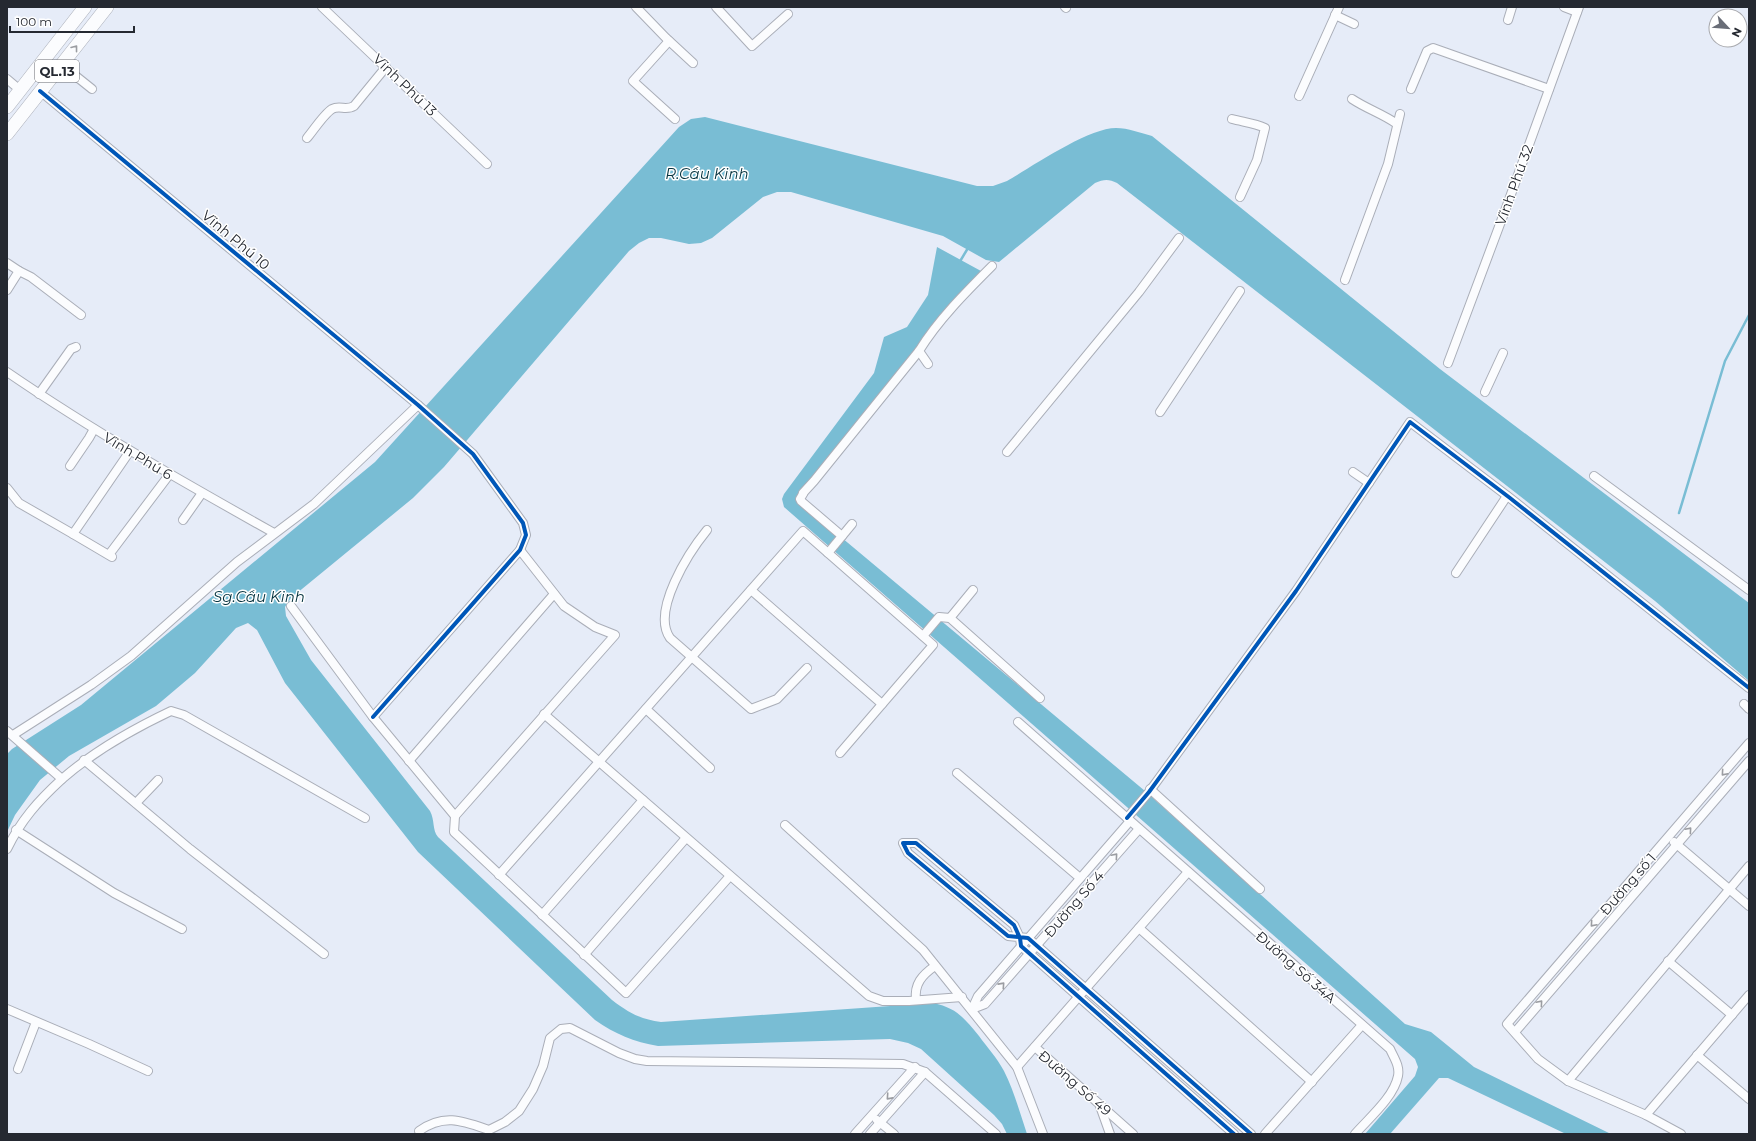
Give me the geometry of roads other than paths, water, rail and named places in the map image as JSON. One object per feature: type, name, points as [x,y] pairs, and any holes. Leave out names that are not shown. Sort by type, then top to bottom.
[{"type":"highway","name":"QL.13","points":[[7,107],[84,7]]},
{"type":"highway","name":"QL.13","points":[[7,134],[107,7]]},
{"type":"street","name":"Vĩnh Phú 13","points":[[322,7],[487,164]]},
{"type":"street","points":[[636,7],[693,63]]},
{"type":"street","points":[[1299,96],[1339,7]]},
{"type":"street","points":[[1508,20],[1512,7]]},
{"type":"street","points":[[1564,7],[1578,10]]},
{"type":"street","points":[[721,9],[752,46],[788,14]]},
{"type":"street","name":"Vĩnh Phú 32","points":[[1448,363],[1578,10]]},
{"type":"street","points":[[1335,15],[1354,24]]},
{"type":"street","points":[[670,41],[633,81],[676,119]]},
{"type":"street","points":[[1411,89],[1427,51],[1433,48],[1549,89]]},
{"type":"street","points":[[62,65],[92,89]]},
{"type":"street","points":[[307,138],[332,109],[338,107],[349,109],[354,106],[386,67]]},
{"type":"street","points":[[7,79],[20,90]]},
{"type":"street","name":"Vĩnh Phú 10","points":[[40,91],[421,408],[470,452],[523,523],[526,535],[520,550]]},
{"type":"street","points":[[1352,98],[1366,109],[1387,117],[1397,124]]},
{"type":"street","points":[[1345,280],[1388,164],[1400,114]]},
{"type":"street","points":[[1232,119],[1260,125],[1265,128],[1257,160],[1240,197]]},
{"type":"street","points":[[1007,452],[1139,292],[1179,238]]},
{"type":"street","points":[[7,263],[31,277],[81,315]]},
{"type":"street","points":[[842,537],[800,499],[919,351],[941,321],[992,266]]},
{"type":"street","points":[[7,290],[19,271]]},
{"type":"street","points":[[1160,412],[1240,291]]},
{"type":"street","points":[[39,394],[71,349],[76,347]]},
{"type":"street","points":[[919,351],[928,364]]},
{"type":"street","points":[[1486,392],[1503,353]]},
{"type":"street","name":"Vĩnh Phú 6","points":[[7,372],[39,394],[130,451],[274,533]]},
{"type":"street","points":[[62,779],[13,735],[91,685],[131,656],[237,562],[314,504],[421,408]]},
{"type":"street","points":[[972,1009],[978,996],[1023,941],[1080,878],[1150,790],[1296,591],[1410,422],[1507,496],[1749,688]]},
{"type":"street","points":[[70,466],[94,429]]},
{"type":"street","points":[[74,534],[130,451]]},
{"type":"street","points":[[1353,472],[1369,483]]},
{"type":"street","points":[[7,488],[20,503],[112,554],[169,474]]},
{"type":"street","points":[[1594,476],[1749,590]]},
{"type":"street","points":[[183,520],[202,493]]},
{"type":"street","points":[[1456,573],[1507,496]]},
{"type":"street","points":[[829,551],[852,524]]},
{"type":"street","points":[[707,530],[679,574],[667,602],[664,616],[666,634],[752,709],[777,699],[807,668]]},
{"type":"street","points":[[499,875],[803,531],[829,551],[925,634],[933,645],[840,753]]},
{"type":"street","points":[[373,717],[520,550],[564,606],[589,623],[615,635],[455,816],[454,832],[626,993],[730,876]]},
{"type":"street","points":[[751,590],[882,704]]},
{"type":"street","points":[[950,618],[974,590]]},
{"type":"street","points":[[409,761],[554,594]]},
{"type":"street","points":[[291,606],[373,717],[455,816]]},
{"type":"street","points":[[925,634],[939,617],[950,618],[1040,698]]},
{"type":"street","points":[[646,709],[710,768]]},
{"type":"street","points":[[7,849],[16,830],[37,803],[84,760],[138,728],[172,711],[184,715],[365,818]]},
{"type":"street","points":[[544,714],[869,996],[883,1001],[962,997]]},
{"type":"street","name":"Đường Số 34A","points":[[1018,722],[1129,817],[1139,829],[1390,1049],[1397,1063],[1398,1075],[1392,1092],[1355,1134]]},
{"type":"street","name":"Đường số 1","points":[[1749,744],[1506,1024],[1515,1032],[1749,761]]},
{"type":"street","points":[[84,760],[190,849],[324,954]]},
{"type":"street","points":[[957,773],[1080,878]]},
{"type":"street","points":[[136,803],[158,780]]},
{"type":"street","points":[[1150,790],[1260,889]]},
{"type":"street","points":[[542,915],[643,800]]},
{"type":"street","points":[[785,825],[923,950],[972,1009],[1017,1067],[1043,1134]]},
{"type":"street","name":"Đường Số 4","points":[[972,1009],[985,1004],[1139,829]]},
{"type":"street","points":[[16,830],[114,893],[182,929]]},
{"type":"street","points":[[1668,837],[1749,906]]},
{"type":"street","points":[[584,955],[686,838]]},
{"type":"street","points":[[1234,1134],[1030,954],[1023,941],[1014,925],[916,843],[903,843],[908,854],[1008,936],[1023,941],[1037,946],[1251,1134]]},
{"type":"street","points":[[1568,1081],[1749,866]]},
{"type":"street","points":[[1017,1067],[1188,872]]},
{"type":"street","points":[[1139,928],[1312,1082]]},
{"type":"street","points":[[1668,961],[1732,1015]]},
{"type":"street","points":[[916,1000],[915,991],[922,975],[935,966]]},
{"type":"street","points":[[1646,1115],[1748,997]]},
{"type":"street","points":[[7,1010],[148,1071]]},
{"type":"street","points":[[18,1069],[36,1022]]},
{"type":"street","points":[[1266,1134],[1362,1025]]},
{"type":"street","points":[[419,1131],[434,1123],[450,1119],[459,1120],[489,1130],[504,1122],[519,1110],[533,1089],[543,1066],[550,1038],[561,1029],[570,1028],[623,1054],[635,1059],[647,1061],[903,1064],[915,1067],[925,1072],[996,1134]]},
{"type":"street","points":[[1515,1032],[1538,1059],[1568,1081],[1646,1115],[1680,1134]]},
{"type":"street","name":"Đường Số 49","points":[[1035,1047],[1133,1134]]},
{"type":"street","points":[[1697,1055],[1749,1098]]},
{"type":"street","points":[[855,1134],[915,1067]]},
{"type":"street","points":[[870,1134],[925,1072]]},
{"type":"street","points":[[1100,1104],[1110,1134]]},
{"type":"street","points":[[872,1116],[894,1134]]},
{"type":"water","name":"R.Cầu Kinh","points":[[705,117],[977,186],[993,186],[1007,181],[1076,141],[1104,130],[1116,128],[1125,129],[1152,136],[1440,369],[1749,603],[1749,681],[1655,601],[1117,183],[1106,180],[1095,183],[999,262],[986,260],[943,236],[791,192],[777,192],[763,197],[712,238],[701,243],[689,244],[661,238],[649,238],[639,243],[629,251],[444,467],[413,498],[291,598],[285,607],[286,616],[311,660],[430,811],[438,837],[618,1005],[641,1017],[661,1022],[933,1003],[941,1005],[954,1011],[964,1019],[979,1036],[1004,1071],[1017,1102],[1027,1134],[1007,1134],[1002,1124],[994,1115],[921,1049],[908,1043],[890,1039],[658,1046],[633,1040],[602,1025],[418,852],[285,683],[257,630],[248,623],[236,628],[195,673],[156,706],[69,756],[40,780],[15,815],[7,832],[7,754],[12,749],[81,705],[375,462],[679,127],[691,119]]},
{"type":"water","points":[[937,247],[981,271],[799,502],[1145,791],[1405,1024],[1431,1032],[1474,1067],[1611,1134],[1566,1134],[1448,1078],[1439,1078],[1390,1134],[1365,1134],[1415,1076],[1418,1067],[1415,1059],[784,507],[782,499],[784,494],[874,373],[884,337],[907,327],[928,295]]},
{"type":"waterway","points":[[959,263],[968,248]]},
{"type":"waterway","points":[[1679,513],[1725,361],[1749,315]]},
{"type":"water label","name":"Sg.Cầu Kinh","points":[[259,596]]}]
